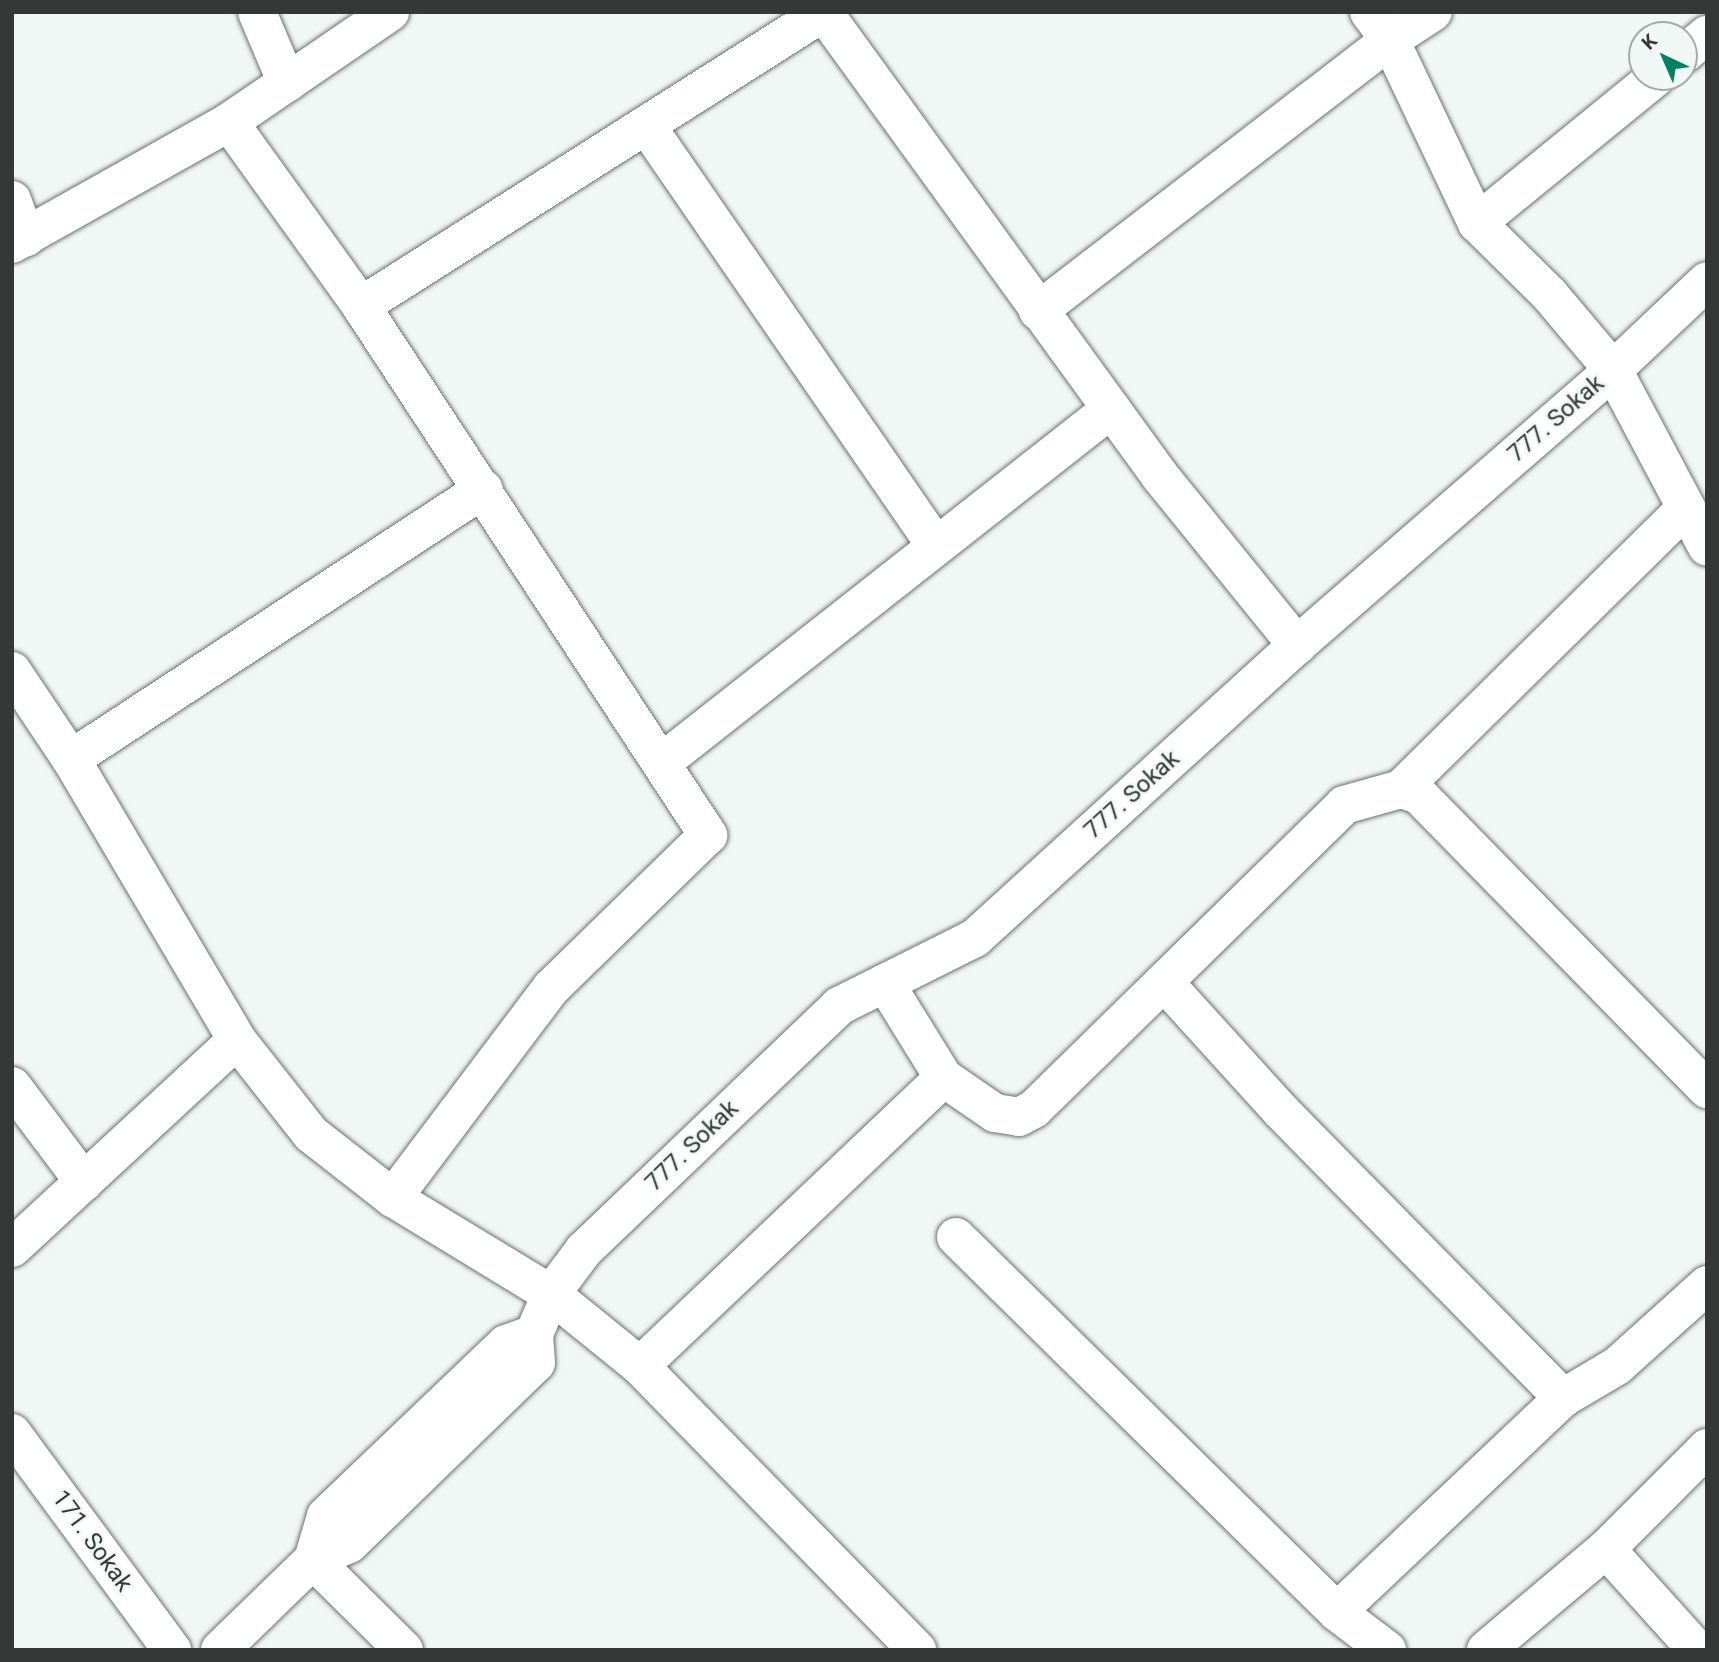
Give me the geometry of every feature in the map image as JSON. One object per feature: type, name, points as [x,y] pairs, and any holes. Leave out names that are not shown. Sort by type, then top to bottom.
[{"type":"street","points":[[257,12],[287,83]]},
{"type":"street","points":[[12,200],[19,241],[229,122],[390,12]]},
{"type":"street","points":[[1038,310],[1379,26],[1433,12]]},
{"type":"street","points":[[361,306],[824,13],[1111,409],[1297,645]]},
{"type":"street","points":[[1379,26],[1477,223],[1549,294],[1613,370],[1707,547]]},
{"type":"street","points":[[1477,223],[1639,91]]},
{"type":"street","points":[[229,122],[361,306],[484,489],[708,835],[551,988],[393,1198]]},
{"type":"street","points":[[646,125],[936,546]]},
{"type":"street","name":"777. Sokak","points":[[313,1559],[349,1544],[536,1363],[534,1334],[551,1294],[584,1250],[839,1006],[975,938],[1297,645],[1613,370],[1707,281]]},
{"type":"street","points":[[661,762],[1111,409]]},
{"type":"street","points":[[71,759],[484,489]]},
{"type":"street","points":[[885,983],[944,1078],[995,1113],[1019,1116],[1034,1109],[1345,805],[1401,789],[1685,509]]},
{"type":"street","points":[[12,672],[71,759],[237,1040],[311,1135],[393,1198],[551,1294],[640,1366],[917,1650]]},
{"type":"street","points":[[1401,789],[1428,804],[1707,1089]]},
{"type":"street","points":[[1164,982],[1280,1110],[1563,1398]]},
{"type":"street","points":[[12,1248],[237,1040]]},
{"type":"street","points":[[640,1366],[944,1078]]},
{"type":"street","points":[[12,1086],[84,1182]]},
{"type":"street","points":[[956,1237],[1337,1612],[1387,1650]]},
{"type":"street","points":[[1337,1612],[1563,1398],[1617,1366],[1707,1284]]},
{"type":"street","name":"171. Sokak","points":[[12,1433],[172,1650]]},
{"type":"street","points":[[1486,1650],[1606,1549],[1707,1448]]},
{"type":"street","points":[[1606,1549],[1697,1650]]},
{"type":"street","points":[[220,1650],[313,1559],[404,1650]]}]
